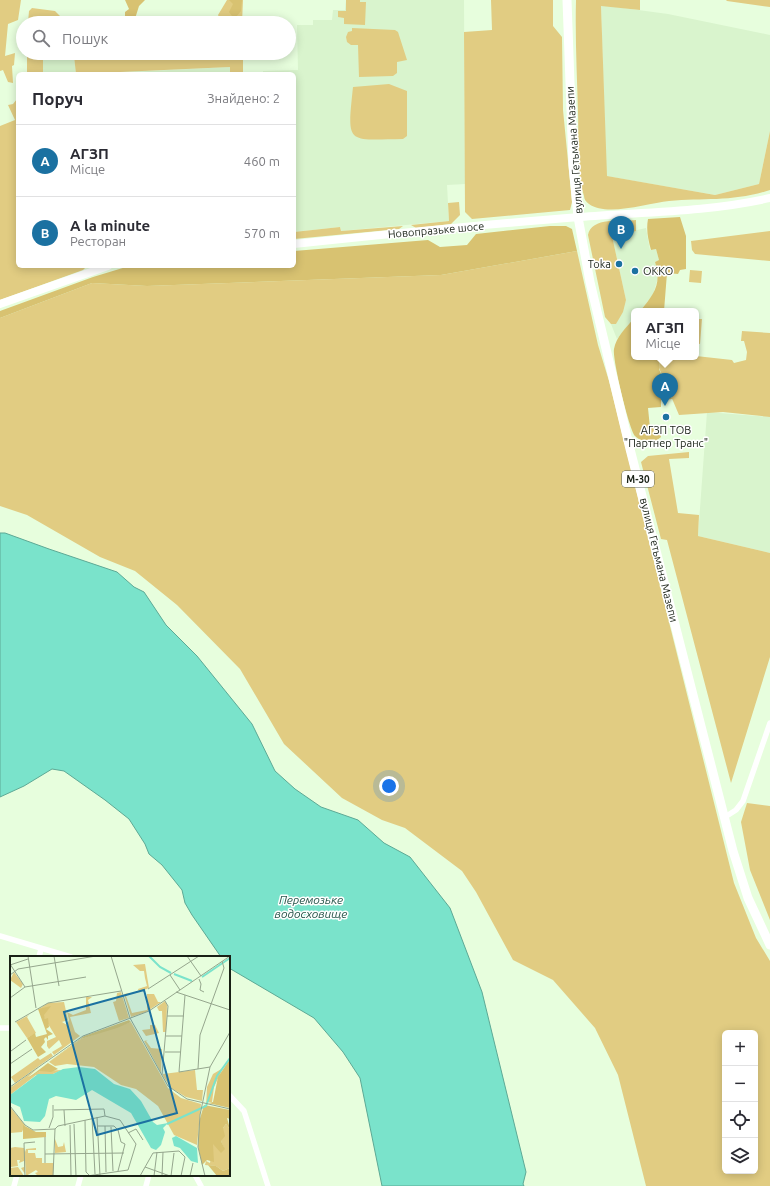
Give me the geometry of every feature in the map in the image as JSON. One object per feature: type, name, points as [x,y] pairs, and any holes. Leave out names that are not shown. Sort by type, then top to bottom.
[{"type":"highway","name":"вулиця Гетьмана Мазепи","points":[[567,0],[572,146],[578,217],[590,282],[623,419],[725,816],[744,884],[770,945]]},
{"type":"main road","name":"Новопразьке шосе","points":[[296,244],[578,217],[686,210],[744,204],[770,198]]},
{"type":"main road","points":[[0,304],[102,268]]},
{"type":"street","points":[[725,816],[736,810],[743,801],[770,723]]},
{"type":"street","points":[[0,936],[67,956]]},
{"type":"street","points":[[39,956],[41,949]]},
{"type":"street","points":[[230,1096],[244,1111],[268,1186]]},
{"type":"street","points":[[14,1186],[17,1176]]},
{"type":"street","points":[[78,1186],[81,1176]]},
{"type":"street","points":[[146,1186],[149,1176]]},
{"type":"street","points":[[196,1176],[201,1186]]},
{"type":"shaded area","points":[[0,0],[21,0],[19,16],[16,16],[16,21],[8,24],[5,56],[15,53],[14,65],[12,66],[13,83],[8,82],[3,70],[0,71]]},
{"type":"shaded area","points":[[125,0],[145,0],[139,6],[136,16],[125,16],[125,12],[129,9]]},
{"type":"shaded area","points":[[227,0],[243,0],[242,16],[218,15]]},
{"type":"shaded area","points":[[229,0],[242,0],[241,11],[237,16],[232,16],[229,12],[233,4]]},
{"type":"shaded area","points":[[346,0],[464,0],[465,184],[447,185],[449,221],[341,231],[340,227],[296,232],[296,72],[263,71],[298,70],[297,25],[313,25],[313,20],[332,20],[333,10],[345,10]]},
{"type":"shaded area","points":[[346,0],[360,0],[360,2],[366,2],[365,25],[344,24],[344,18],[338,17],[338,11],[346,11]]},
{"type":"shaded area","points":[[491,0],[553,0],[553,26],[562,37],[563,110],[572,202],[570,210],[472,219],[465,212],[464,32],[492,30]]},
{"type":"shaded area","points":[[576,0],[640,0],[640,10],[601,6],[607,176],[715,195],[759,184],[770,131],[770,190],[757,194],[732,198],[669,201],[617,209],[597,208],[589,204],[584,198],[581,186],[578,154]]},
{"type":"shaded area","points":[[726,0],[770,0],[770,7],[727,1]]},
{"type":"shaded area","points":[[601,5],[668,14],[770,35],[770,131],[759,184],[715,195],[606,176]]},
{"type":"shaded area","points":[[32,8],[55,11],[60,16],[29,16],[29,11]]},
{"type":"shaded area","points":[[352,28],[395,30],[398,32],[407,60],[397,62],[397,73],[393,76],[359,77],[358,45],[351,45],[347,42],[346,37],[348,32],[352,31]]},
{"type":"shaded area","points":[[27,60],[43,60],[43,72],[27,72]]},
{"type":"shaded area","points":[[42,60],[74,60],[76,72],[43,72]]},
{"type":"shaded area","points":[[74,60],[243,60],[243,72],[230,72],[230,67],[120,72],[76,72]]},
{"type":"shaded area","points":[[230,67],[230,72],[129,72]]},
{"type":"shaded area","points":[[389,84],[407,91],[407,136],[403,139],[370,139],[361,138],[354,135],[351,129],[350,120],[353,87]]},
{"type":"shaded area","points":[[16,100],[16,268],[85,268],[0,300],[0,126],[15,120],[8,105],[13,104]]},
{"type":"shaded area","points":[[459,202],[460,215],[451,224],[416,228],[411,225],[449,221],[448,203]]},
{"type":"shaded area","points":[[680,217],[686,236],[686,269],[680,270],[678,274],[667,273],[664,308],[642,308],[653,294],[658,277],[655,262],[659,260],[656,249],[651,250],[647,227],[648,219]]},
{"type":"shaded area","points":[[615,220],[636,220],[636,231],[612,236],[626,300],[623,312],[616,324],[611,324],[605,317],[588,235],[590,229],[601,223]]},
{"type":"shaded area","points":[[403,226],[399,229],[296,239],[296,232],[340,227],[341,231]]},
{"type":"shaded area","points":[[550,226],[566,226],[572,229],[577,251],[441,275],[147,286],[92,283],[0,318],[0,311],[93,277],[123,268],[296,268],[296,251],[428,240],[440,247],[467,245],[476,234]]},
{"type":"shaded area","points":[[646,228],[650,250],[656,249],[659,260],[655,262],[659,274],[653,295],[642,308],[631,308],[631,322],[617,339],[611,324],[616,324],[626,300],[612,236]]},
{"type":"shaded area","points":[[770,231],[770,261],[695,254],[692,250],[691,241]]},
{"type":"shaded area","points":[[577,251],[598,345],[609,381],[734,883],[756,938],[770,961],[770,1186],[646,1186],[618,1075],[595,1028],[553,980],[513,960],[476,892],[462,871],[405,828],[382,820],[342,798],[284,744],[240,669],[177,605],[135,571],[100,557],[27,515],[0,506],[0,318],[92,283],[147,286],[441,275]]},
{"type":"shaded area","points":[[690,270],[702,271],[701,283],[689,282]]},
{"type":"shaded area","points":[[699,319],[702,319],[700,344]]},
{"type":"shaded area","points":[[631,322],[631,360],[660,360],[659,369],[672,399],[661,400],[661,407],[648,408],[650,428],[659,428],[661,437],[656,441],[647,441],[637,438],[632,431],[618,379],[614,355],[615,345]]},
{"type":"shaded area","points":[[742,331],[770,333],[770,417],[723,412],[679,415],[659,368],[660,360],[699,360],[699,356],[732,360],[734,363],[746,360],[747,352],[744,341],[741,341]]},
{"type":"shaded area","points":[[707,412],[770,417],[770,553],[698,536]]},
{"type":"shaded area","points":[[689,452],[689,458],[669,459],[678,513],[699,515],[698,536],[770,553],[770,657],[731,783],[667,540],[661,539],[641,462],[648,456]]},
{"type":"shaded area","points":[[747,803],[770,806],[770,920],[750,870],[741,822]]},
{"type":"water","name":"Перемозьке водосховище","points":[[0,533],[5,533],[117,572],[134,587],[144,592],[166,625],[197,656],[252,724],[275,771],[295,789],[321,807],[358,820],[384,843],[410,857],[450,908],[482,992],[526,1172],[523,1184],[524,1186],[382,1186],[360,1078],[343,1052],[314,1018],[230,969],[230,956],[220,956],[185,903],[182,890],[162,865],[149,854],[145,844],[129,819],[64,771],[52,769],[24,786],[0,797]]},
{"type":"place","name":"A la minute","points":[[621,249]]},
{"type":"place","name":"Toka","points":[[619,264]]},
{"type":"place","name":"ОККО","points":[[635,271]]},
{"type":"place","name":"АГЗП","points":[[665,406]]},
{"type":"place","name":"АГЗП ТОВ \"Партнер Транс\"","points":[[666,417]]}]
